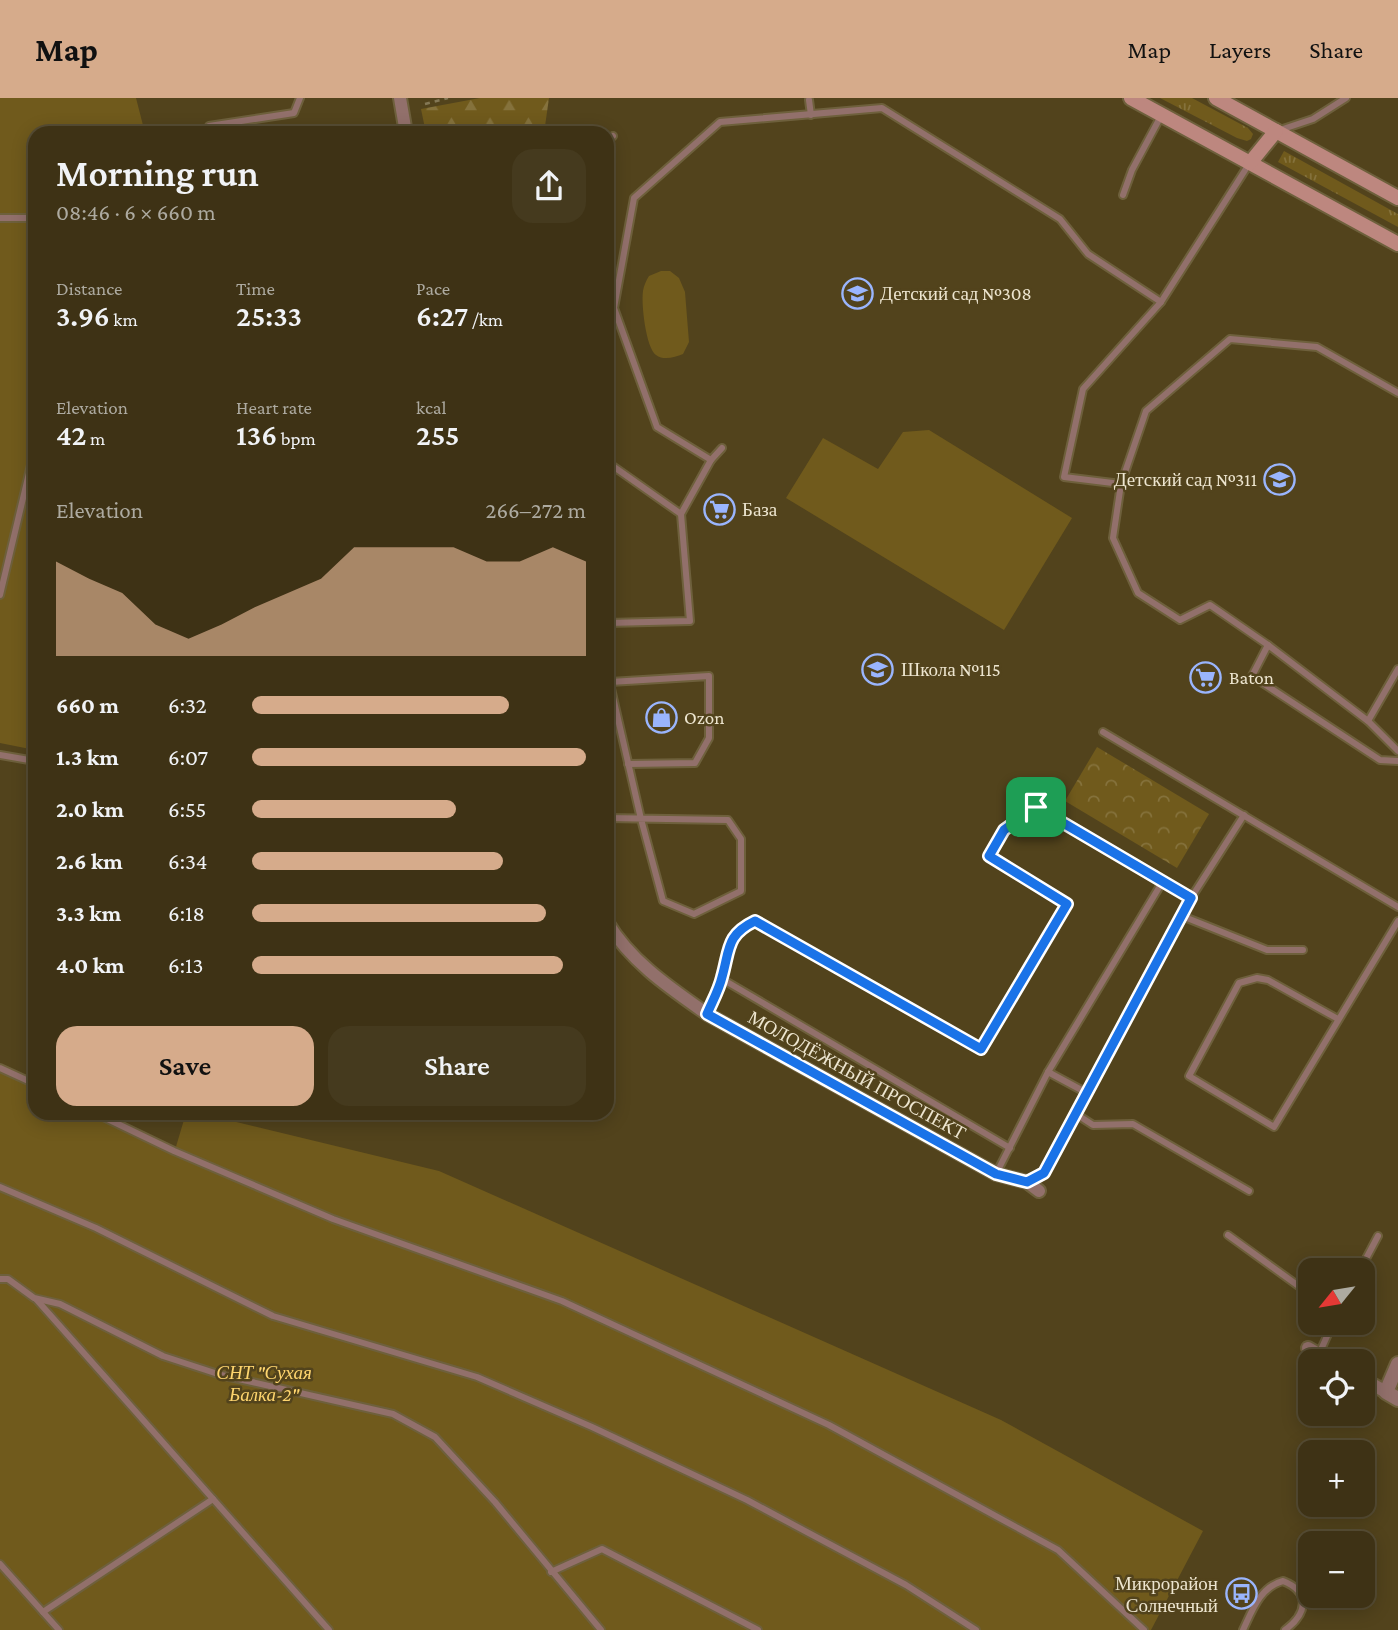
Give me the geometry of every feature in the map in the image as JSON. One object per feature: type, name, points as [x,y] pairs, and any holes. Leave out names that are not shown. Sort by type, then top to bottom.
[{"type":"main road","points":[[1131,98],[1398,244]]},
{"type":"main road","points":[[1216,98],[1398,198]]},
{"type":"main road","points":[[1250,163],[1276,131]]},
{"type":"street","points":[[400,98],[405,126]]},
{"type":"street","name":"МОЛОДЁЖНЫЙ ПРОСПЕКТ","points":[[614,931],[631,954],[663,983],[707,1014],[996,1174],[1027,1182],[1039,1191]]},
{"type":"street","points":[[1375,1386],[1392,1395],[1398,1364]]},
{"type":"lane","points":[[209,126],[294,113],[300,98]]},
{"type":"lane","points":[[1276,131],[1313,119],[1346,98]]},
{"type":"lane","points":[[809,100],[811,115]]},
{"type":"lane","points":[[711,460],[657,427],[614,308],[634,198],[720,122],[882,108],[1060,219],[1088,254],[1161,302]]},
{"type":"lane","points":[[1123,195],[1132,170],[1162,114]]},
{"type":"lane","points":[[1121,484],[1064,477],[1083,389],[1161,302],[1250,163]]},
{"type":"lane","points":[[0,218],[28,218]]},
{"type":"lane","points":[[1398,393],[1317,347],[1230,339],[1146,411],[1121,484],[1113,538],[1138,593],[1180,620],[1210,605],[1368,721],[1398,751]]},
{"type":"lane","points":[[614,623],[690,621],[681,514],[711,460],[722,448]]},
{"type":"lane","points":[[614,467],[681,514]]},
{"type":"lane","points":[[0,595],[28,477]]},
{"type":"lane","points":[[1268,645],[1252,676],[1380,760],[1398,761]]},
{"type":"lane","points":[[1368,721],[1398,669]]},
{"type":"lane","points":[[614,682],[709,676],[709,738],[695,763],[628,764]]},
{"type":"lane","points":[[614,700],[640,819],[663,901],[694,914],[741,891],[741,839],[728,820],[640,819],[614,818]]},
{"type":"lane","points":[[1103,732],[1398,907]]},
{"type":"lane","points":[[0,755],[28,760]]},
{"type":"lane","points":[[707,1014],[722,979],[728,948],[740,928],[755,921],[981,1049],[1067,904],[989,856],[1004,830],[1036,807],[1191,898]]},
{"type":"lane","points":[[1027,1182],[1044,1173],[1191,898],[1244,815]]},
{"type":"lane","points":[[996,1174],[1048,1072],[1163,881]]},
{"type":"lane","points":[[1182,916],[1266,950],[1303,950]]},
{"type":"lane","points":[[1338,1019],[1268,980],[1258,978],[1239,983],[1189,1076],[1274,1127],[1398,921]]},
{"type":"lane","points":[[722,979],[1010,1149]]},
{"type":"lane","points":[[0,1068],[28,1081]]},
{"type":"lane","points":[[1048,1072],[1087,1093]]},
{"type":"lane","points":[[1076,1114],[1093,1125],[1133,1124],[1249,1191]]},
{"type":"lane","points":[[110,1120],[174,1151],[333,1219],[562,1301],[829,1424],[1058,1550],[1144,1630]]},
{"type":"lane","points":[[0,1187],[96,1228],[273,1316],[477,1377],[592,1427],[747,1500],[906,1585],[976,1630]]},
{"type":"lane","points":[[1228,1235],[1298,1286]]},
{"type":"lane","points":[[1366,1258],[1378,1236]]},
{"type":"lane","points":[[0,1279],[8,1279],[34,1298],[329,1630]]},
{"type":"lane","points":[[34,1298],[60,1304],[163,1356],[221,1375],[393,1414],[435,1437],[495,1502],[601,1630]]},
{"type":"lane","points":[[43,1612],[213,1499]]},
{"type":"lane","points":[[551,1572],[601,1549],[758,1630]]},
{"type":"lane","points":[[0,1564],[59,1630]]},
{"type":"lane","points":[[1243,1630],[1262,1595],[1275,1583],[1283,1581],[1301,1594],[1303,1604],[1302,1611],[1285,1630]]},
{"type":"path","points":[[425,104],[448,98]]},
{"type":"green space","points":[[0,98],[136,98],[143,126],[28,126],[28,749],[0,743]]},
{"type":"green space","points":[[480,98],[549,98],[545,126],[425,126],[421,109]]},
{"type":"green space","points":[[1160,98],[1192,98],[1248,128],[1253,134],[1251,139],[1247,141],[1237,138]]},
{"type":"green space","points":[[1284,151],[1398,214],[1398,227],[1278,162]]},
{"type":"green space","points":[[670,271],[679,278],[685,292],[689,342],[683,354],[669,358],[659,357],[652,351],[644,315],[645,283],[649,276]]},
{"type":"green space","points":[[929,430],[1072,518],[1004,630],[786,498],[823,438],[878,469],[903,432]]},
{"type":"green space","points":[[1097,747],[1209,814],[1177,868],[1065,801]]},
{"type":"green space","name":"СНТ \"Сухая Балка-2\"","points":[[0,1068],[28,1081],[28,1120],[110,1120],[175,1150],[184,1120],[228,1120],[439,1171],[1001,1420],[1203,1531],[1151,1630],[0,1630]]},
{"type":"place","name":"Детский сад №308","points":[[857,293]]},
{"type":"place","name":"Детский сад №311","points":[[1280,479]]},
{"type":"place","name":"База","points":[[719,509]]},
{"type":"place","name":"Школа №115","points":[[878,669]]},
{"type":"place","name":"Baton","points":[[1206,677]]},
{"type":"place","name":"Ozon","points":[[661,717]]},
{"type":"place","name":"Микрорайон Солнечный","points":[[1241,1594]]},
{"type":"route","points":[[1036,807],[1191,898],[1044,1173],[1027,1182],[996,1174],[707,1014],[722,979],[728,948],[740,928],[755,921],[981,1049],[1067,904],[989,856],[1004,830],[1036,807]]}]
